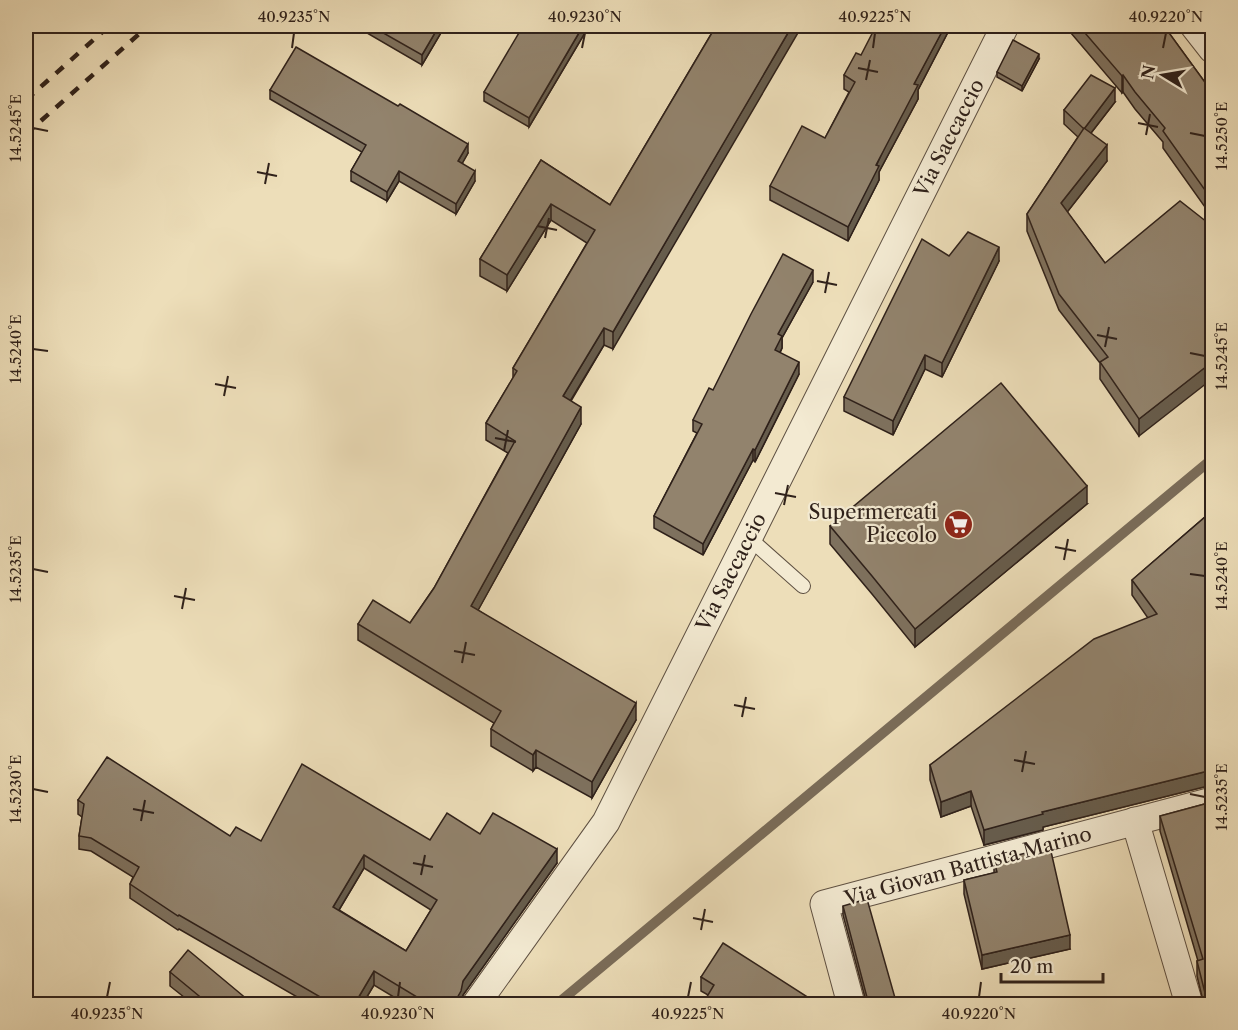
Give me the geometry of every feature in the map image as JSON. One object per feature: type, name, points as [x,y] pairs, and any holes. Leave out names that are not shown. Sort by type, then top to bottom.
[{"type":"street","name":"Via Saccaccio","points":[[476,1005],[606,822],[1005,26]]},
{"type":"street","points":[[1194,26],[1212,49]]},
{"type":"street","name":"Via Giovan Battista Marino","points":[[851,1005],[824,904],[1212,801]]},
{"type":"street","points":[[1135,821],[1189,1005]]},
{"type":"lane","points":[[749,538],[803,586]]},
{"type":"building","points":[[371,26],[439,26],[422,55]]},
{"type":"building","points":[[523,26],[583,26],[529,118],[484,92]]},
{"type":"building","points":[[716,26],[792,26],[613,332],[604,328],[563,396],[581,407],[471,606],[636,703],[592,782],[536,750],[533,755],[491,729],[501,711],[358,624],[373,600],[410,623],[434,588],[515,441],[486,423],[517,371],[513,368],[595,230],[551,204],[507,275],[480,259],[541,160],[610,205]]},
{"type":"building","points":[[876,26],[945,26],[914,84],[918,85],[876,165],[879,166],[848,227],[770,186],[802,126],[825,138],[855,82],[844,75],[856,53],[861,55]]},
{"type":"building","points":[[1079,26],[1164,26],[1212,92],[1212,200],[1163,131],[1165,128],[1123,75]]},
{"type":"building","points":[[1013,40],[1039,54],[1022,86],[997,72]]},
{"type":"building","points":[[296,47],[468,144],[458,161],[475,171],[456,204],[399,171],[387,192],[351,171],[366,145],[270,90]]},
{"type":"building","points":[[1091,75],[1115,88],[1084,129],[1064,110]]},
{"type":"building","points":[[1084,128],[1107,145],[1061,203],[1105,263],[1180,201],[1212,226],[1212,362],[1139,419],[1100,362],[1108,357],[1059,294],[1027,214]]},
{"type":"building","points":[[968,232],[999,247],[942,363],[925,355],[893,421],[844,397],[922,239],[949,256]]},
{"type":"building","points":[[783,254],[813,270],[778,334],[782,336],[775,350],[799,362],[755,450],[753,449],[703,544],[654,516],[702,424],[693,420],[709,388],[713,390]]},
{"type":"building","name":"Supermercati Piccolo","points":[[1001,383],[1087,486],[915,629],[830,526]]},
{"type":"building","points":[[1212,511],[1212,771],[1042,812],[1043,814],[984,830],[971,791],[941,802],[930,765],[1094,639],[1157,614],[1132,580]]},
{"type":"building","points":[[107,757],[230,836],[236,827],[261,841],[302,764],[430,840],[447,813],[480,834],[493,813],[557,849],[463,981],[461,991],[453,1005],[430,1005],[374,971],[354,1005],[334,1005],[178,916],[130,884],[139,867],[91,838],[79,836],[84,804],[78,800]],"holes":[[[364,855],[437,900],[406,951],[333,907]]]},
{"type":"building","points":[[1212,802],[1212,1005],[1208,1005],[1197,961],[1203,959],[1160,816]]},
{"type":"building","points":[[1050,847],[1070,935],[982,955],[964,880],[997,872],[994,861]]},
{"type":"building","points":[[867,899],[897,1005],[869,1005],[843,906]]},
{"type":"building","points":[[723,943],[820,1005],[702,1005],[714,985],[701,977]]},
{"type":"building","points":[[188,950],[254,1005],[210,1005],[170,972]]},
{"type":"waterway","points":[[557,1004],[1212,459]]},
{"type":"railway","points":[[26,100],[109,26]]},
{"type":"railway","points":[[26,134],[148,26]]},
{"type":"place","name":"Supermercati Piccolo","points":[[958,524]]}]
